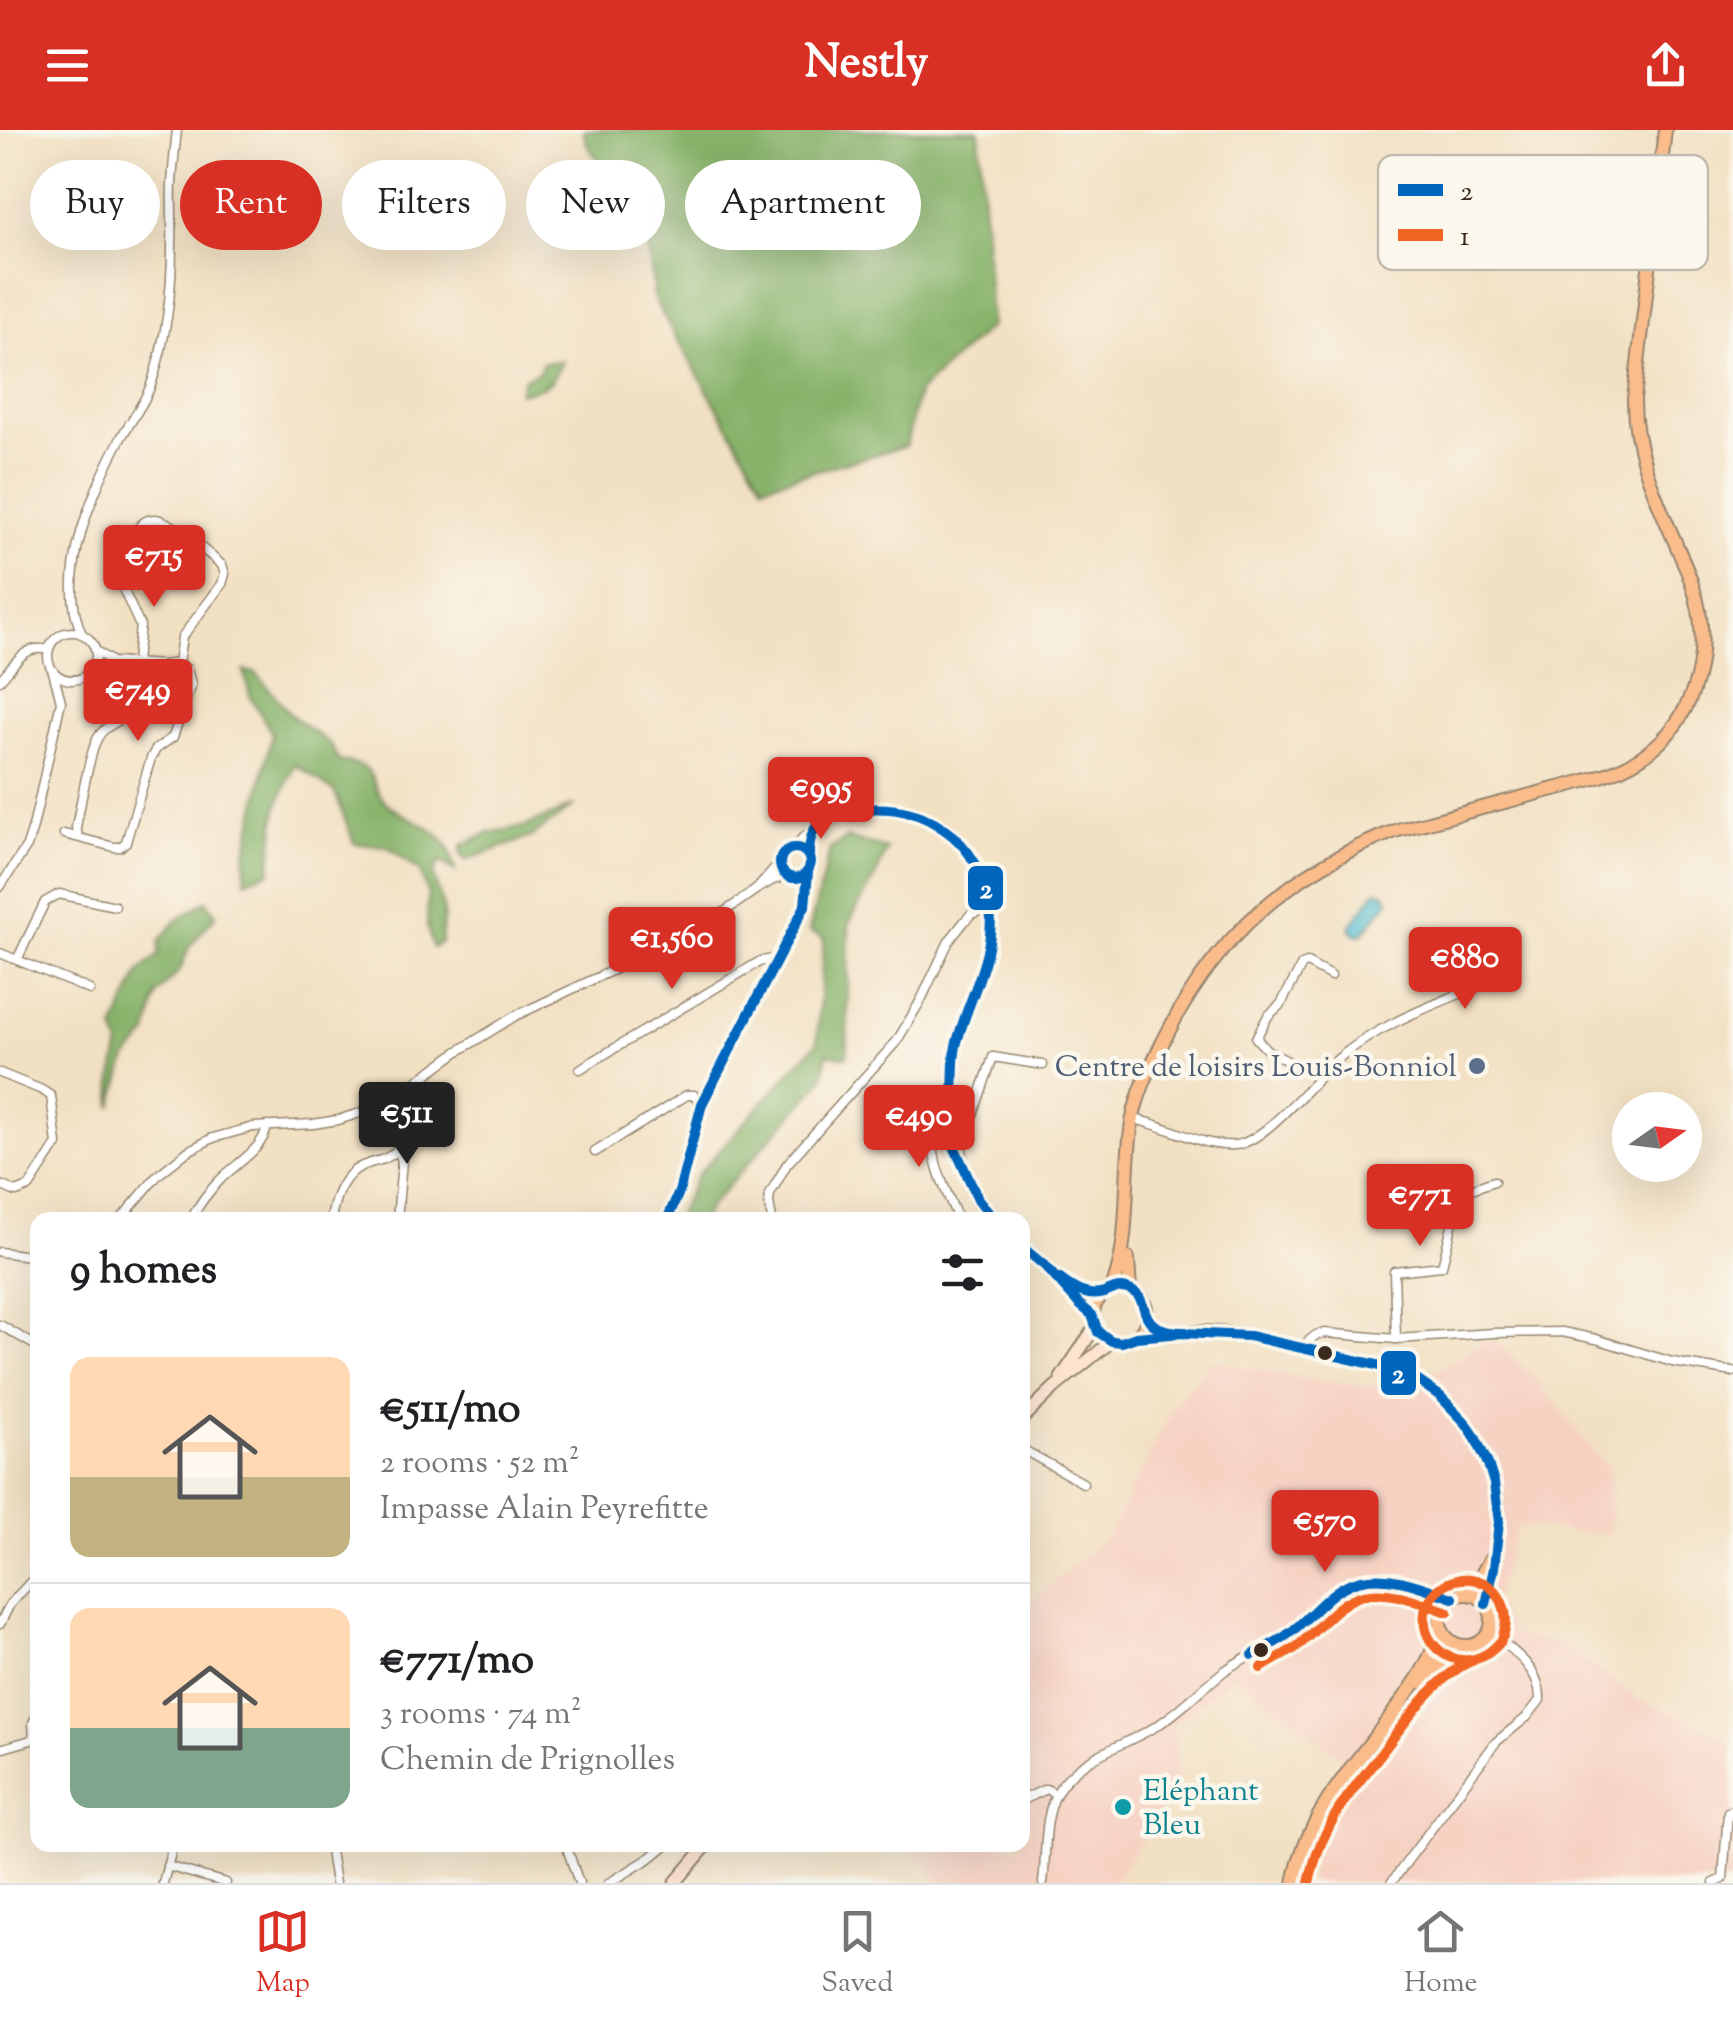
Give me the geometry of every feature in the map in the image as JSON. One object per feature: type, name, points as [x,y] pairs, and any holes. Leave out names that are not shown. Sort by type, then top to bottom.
[{"type":"main road","points":[[1054,1387],[1094,1321],[1095,1304],[1106,1292],[1123,1252],[1128,1155],[1148,1092],[1149,1071],[1172,1024],[1206,970],[1236,933],[1273,899],[1350,850],[1398,830],[1610,772],[1642,757],[1683,712],[1700,665],[1701,618],[1640,450],[1634,419],[1649,270]]},
{"type":"main road","points":[[1136,1120],[1128,1270],[1130,1290],[1143,1302],[1146,1318],[1136,1337]]},
{"type":"main road","points":[[1106,1292],[1130,1290]]},
{"type":"main road","points":[[1146,1318],[1162,1330],[1236,1335],[1377,1365],[1416,1380],[1440,1396],[1465,1422],[1482,1449],[1494,1482],[1499,1522],[1486,1604]]},
{"type":"main road","points":[[1094,1321],[1102,1336],[1112,1341],[1183,1332]]},
{"type":"main road","points":[[1030,1411],[1112,1341]]},
{"type":"main road","points":[[1294,1883],[1318,1814],[1414,1686],[1435,1647],[1441,1611],[1480,1580],[1496,1549]]},
{"type":"main road","points":[[1414,1686],[1455,1651],[1482,1641],[1489,1632],[1491,1616],[1486,1604],[1476,1596],[1457,1596]]},
{"type":"main road","points":[[1440,1626],[1452,1642],[1469,1646]]},
{"type":"main road","points":[[675,1883],[701,1852]]},
{"type":"street","points":[[0,887],[27,846],[33,827],[61,701],[48,650],[63,633],[73,610],[76,553],[104,474],[151,385],[167,319],[177,130]]},
{"type":"street","points":[[78,836],[76,827],[96,741],[105,728],[128,714],[140,626],[124,591],[136,532],[152,519],[166,522],[222,565],[225,574],[222,584],[182,637],[178,662]]},
{"type":"street","points":[[61,701],[96,659],[93,644],[82,634],[73,610]]},
{"type":"street","points":[[63,633],[82,634]]},
{"type":"street","points":[[0,680],[26,650],[48,650]]},
{"type":"street","points":[[64,834],[120,847],[126,842],[151,758],[156,749],[173,737],[191,684],[187,669],[178,662],[112,662],[96,651]]},
{"type":"street","points":[[53,672],[66,680],[85,676],[112,662]]},
{"type":"street","points":[[127,1212],[158,1175],[213,1138],[239,1130],[338,1120],[396,1097],[515,1016],[710,922],[757,888],[780,864],[782,855],[820,823],[866,809],[910,813],[928,820],[961,844],[976,864],[991,908],[987,953],[956,1046],[952,1101],[955,1122],[964,1134],[956,1141],[946,1140],[942,1128],[955,1122],[973,1115],[993,1058],[1043,1065]]},
{"type":"street","points":[[670,1212],[681,1187],[702,1104],[806,906],[810,840],[820,823]]},
{"type":"street","points":[[793,848],[809,856]]},
{"type":"street","points":[[780,864],[807,895]]},
{"type":"street","points":[[757,888],[808,872]]},
{"type":"street","points":[[17,960],[45,902],[60,894],[115,906]]},
{"type":"street","points":[[771,1212],[770,1194],[787,1164],[897,1041],[964,922],[971,914],[991,908]]},
{"type":"street","points":[[0,952],[90,990]]},
{"type":"street","points":[[580,1069],[759,962],[780,957]]},
{"type":"street","points":[[1318,1077],[1267,1050],[1256,1038],[1268,1016],[1282,1004],[1302,964],[1331,976]]},
{"type":"street","points":[[1136,1120],[1212,1144],[1239,1145],[1259,1137],[1318,1077],[1375,1031],[1482,985]]},
{"type":"street","points":[[0,1073],[50,1096],[57,1144],[24,1191],[0,1185]]},
{"type":"street","points":[[595,1152],[687,1095],[694,1095],[702,1104]]},
{"type":"street","points":[[332,1212],[343,1183],[356,1169],[398,1150],[406,1120],[396,1097]]},
{"type":"street","points":[[195,1212],[222,1178],[260,1144],[268,1126]]},
{"type":"street","points":[[942,1134],[932,1147],[955,1212]]},
{"type":"street","points":[[956,1141],[978,1199],[988,1212]]},
{"type":"street","points":[[397,1212],[402,1161],[398,1150]]},
{"type":"street","points":[[1396,1339],[1394,1271],[1442,1266],[1460,1193],[1458,1179]]},
{"type":"street","points":[[1460,1193],[1494,1181]]},
{"type":"street","points":[[0,1252],[30,1256]]},
{"type":"street","points":[[1030,1254],[1074,1290],[1106,1292]]},
{"type":"street","points":[[1045,1266],[1094,1321]]},
{"type":"street","points":[[0,1325],[30,1342]]},
{"type":"street","points":[[1301,1347],[1324,1333],[1396,1339],[1562,1332],[1672,1362],[1733,1372]]},
{"type":"street","points":[[1030,1453],[1083,1483]]},
{"type":"street","points":[[1043,1883],[1047,1823],[1056,1794],[1080,1766],[1168,1718],[1226,1670],[1288,1634],[1344,1586],[1360,1580],[1398,1580],[1457,1596]]},
{"type":"street","points":[[0,1624],[10,1604],[30,1583]]},
{"type":"street","points":[[1429,1590],[1441,1611]]},
{"type":"street","points":[[1391,1883],[1496,1742],[1527,1717],[1540,1700],[1533,1671],[1489,1632]]},
{"type":"street","points":[[0,1750],[30,1741]]},
{"type":"street","points":[[1030,1796],[1046,1789],[1056,1794]]},
{"type":"street","points":[[1733,1810],[1728,1812],[1719,1881],[1733,1876]]},
{"type":"street","points":[[162,1883],[171,1852]]},
{"type":"street","points":[[330,1852],[335,1883]]},
{"type":"street","points":[[568,1852],[579,1883]]},
{"type":"street","points":[[609,1883],[657,1852]]},
{"type":"street","points":[[167,1866],[226,1883]]},
{"type":"shaded area","points":[[1494,1338],[1538,1382],[1608,1469],[1611,1493],[1609,1535],[1517,1526],[1494,1600],[1514,1634],[1571,1649],[1639,1700],[1689,1718],[1727,1741],[1733,1751],[1730,1881],[1311,1883],[1315,1848],[1324,1827],[1348,1793],[1343,1759],[1234,1675],[1173,1726],[1179,1774],[1158,1816],[1113,1883],[932,1883],[938,1877],[912,1852],[1030,1852],[1030,1603],[1108,1535],[1175,1406],[1211,1360],[1330,1383],[1394,1388],[1446,1366]]},
{"type":"green space","points":[[583,130],[979,130],[990,326],[918,392],[906,446],[763,485],[655,301],[648,250],[665,250],[665,160],[598,160]]},
{"type":"green space","points":[[562,361],[546,384],[519,393],[524,378],[539,372],[543,363]]},
{"type":"green space","points":[[244,671],[256,673],[291,715],[331,745],[338,761],[368,771],[389,805],[432,830],[446,844],[455,871],[440,861],[433,874],[444,911],[441,942],[433,948],[427,927],[428,894],[420,871],[388,847],[354,843],[335,792],[295,764],[277,807],[270,871],[245,881],[246,854],[272,734],[250,695]]},
{"type":"green space","points":[[575,805],[531,837],[466,860],[461,855],[462,845],[489,833],[527,826]]},
{"type":"green space","points":[[847,838],[887,849],[849,923],[847,1057],[827,1053],[823,1080],[707,1212],[679,1212],[698,1174],[817,1043],[824,938],[809,931],[830,849]]},
{"type":"green space","points":[[206,901],[216,915],[189,947],[180,970],[157,994],[148,1034],[127,1058],[112,1107],[120,1045],[114,1030],[140,971],[159,955],[159,942],[176,921]]},
{"type":"water","points":[[1377,890],[1385,893],[1388,902],[1357,935],[1351,925]]},
{"type":"transit line","name":"2","points":[[809,856],[812,834],[824,820],[848,811],[889,809],[915,814],[937,825],[962,845],[975,864],[985,885],[991,925],[979,978],[956,1046],[947,1122]]},
{"type":"transit line","name":"2","points":[[795,848],[806,852],[810,863],[806,874],[795,878],[784,874],[780,863],[784,852],[795,848]]},
{"type":"transit line","name":"2","points":[[670,1212],[702,1104],[805,906],[808,872]]},
{"type":"transit line","name":"2","points":[[952,1142],[988,1212]]},
{"type":"transit line","name":"2","points":[[1030,1254],[1092,1315],[1098,1332],[1112,1341],[1183,1333],[1249,1336],[1377,1365],[1417,1380],[1440,1396],[1474,1435],[1494,1483],[1499,1522],[1486,1604]]},
{"type":"transit line","name":"2","points":[[1060,1279],[1092,1294],[1127,1289],[1141,1299],[1149,1320],[1156,1326],[1186,1332]]},
{"type":"transit line","name":"1","points":[[1501,1641],[1484,1655],[1467,1660],[1451,1658],[1428,1636],[1424,1621],[1428,1605],[1439,1589],[1452,1581],[1471,1579],[1485,1583],[1498,1595],[1505,1610],[1503,1636]]},
{"type":"transit line","name":"2","points":[[1253,1655],[1287,1635],[1351,1583],[1397,1580],[1453,1598]]},
{"type":"transit line","name":"1","points":[[1261,1668],[1295,1648],[1344,1604],[1364,1595],[1396,1595],[1448,1612]]},
{"type":"transit line","name":"1","points":[[1309,1883],[1324,1837],[1350,1794],[1433,1690],[1474,1660]]},
{"type":"place","name":"Centre de loisirs Louis-Bonniol","points":[[1477,1066]]},
{"type":"place","name":"Eléphant Bleu","points":[[1123,1807]]}]
